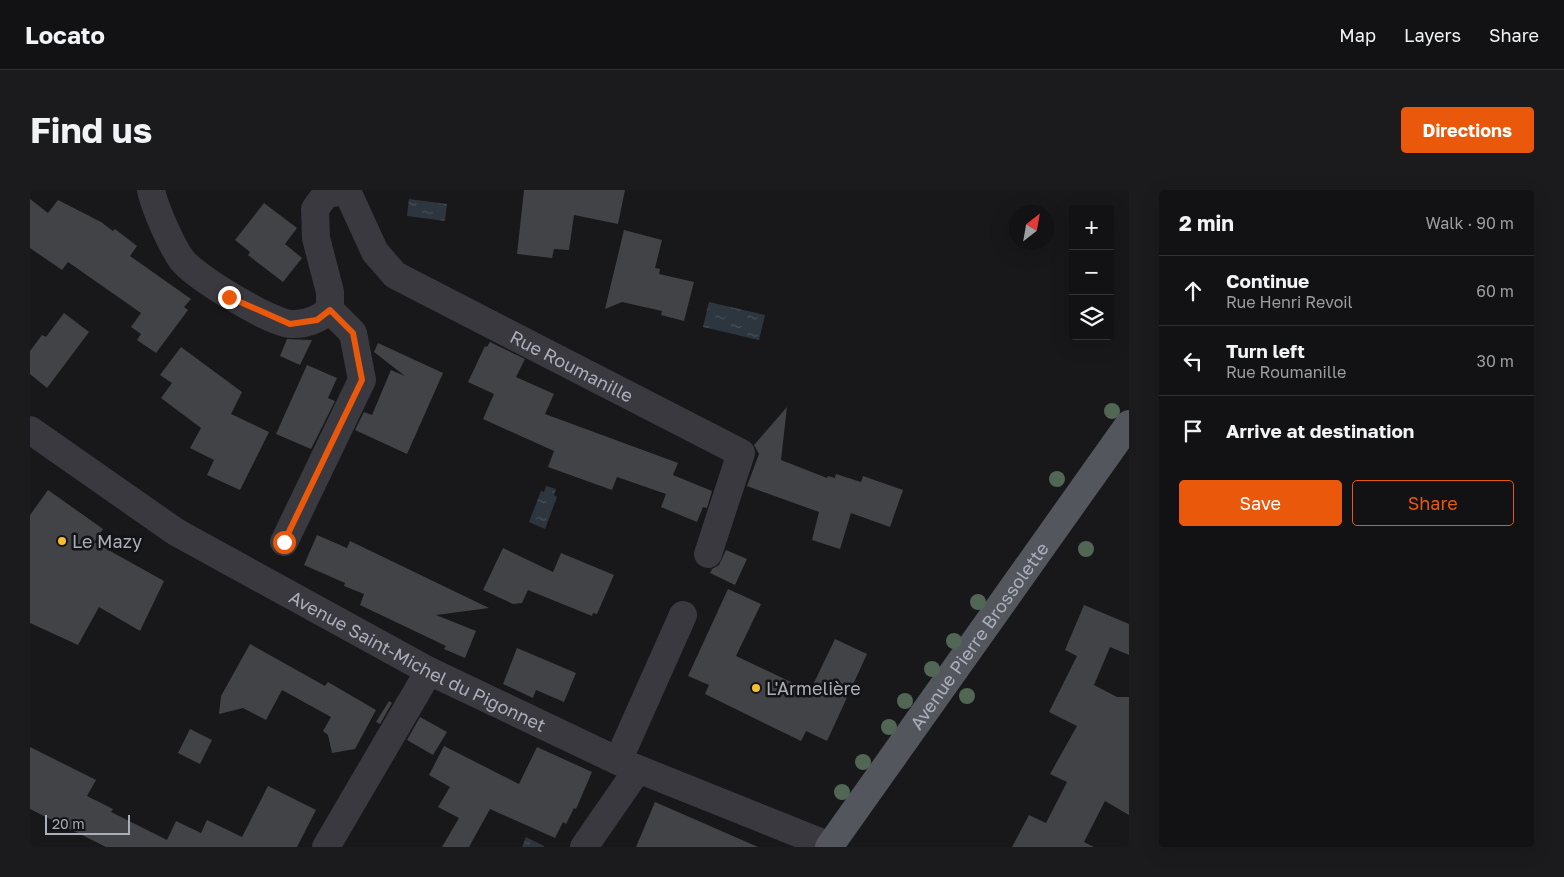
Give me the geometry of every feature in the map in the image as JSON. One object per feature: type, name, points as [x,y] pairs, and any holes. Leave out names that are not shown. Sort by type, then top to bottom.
[{"type":"main road","name":"Avenue Pierre Brossolette","points":[[829,846],[1129,424]]},
{"type":"street","points":[[151,190],[153,202],[182,261],[229,297],[290,324],[317,320],[330,310],[353,333],[362,380],[284,542]]},
{"type":"street","name":"Rue Roumanille","points":[[330,310],[330,292],[316,238],[315,209],[326,194],[347,191],[375,252],[396,275],[741,453],[708,554]]},
{"type":"street","name":"Avenue Saint-Michel du Pigonnet","points":[[30,430],[176,532],[429,671],[628,765],[829,846]]},
{"type":"street","points":[[584,847],[628,765],[683,615]]},
{"type":"street","points":[[326,847],[429,671]]},
{"type":"water","points":[[409,199],[447,204],[445,221],[407,216]]},
{"type":"water","points":[[709,302],[765,315],[759,340],[703,327]]},
{"type":"water","points":[[546,486],[556,489],[554,495],[557,497],[545,529],[529,522],[541,491],[544,492]]},
{"type":"water","points":[[526,837],[544,846],[544,847],[522,847]]},
{"type":"building","points":[[524,190],[625,190],[618,224],[574,215],[569,250],[554,249],[552,258],[517,254]]},
{"type":"building","points":[[30,199],[48,213],[58,200],[101,222],[113,231],[115,229],[137,246],[130,256],[191,299],[184,307],[188,310],[156,353],[137,340],[141,334],[131,327],[141,313],[68,262],[62,270],[30,248]]},
{"type":"building","points":[[264,203],[297,228],[285,244],[302,258],[283,282],[248,255],[250,252],[235,240]]},
{"type":"building","points":[[624,230],[662,240],[655,268],[660,269],[659,274],[694,282],[684,321],[661,315],[662,311],[622,302],[605,309]]},
{"type":"building","points":[[64,313],[89,332],[47,388],[30,374],[30,351],[42,335],[46,337]]},
{"type":"building","points":[[287,339],[312,340],[300,365],[280,356]]},
{"type":"building","points":[[490,342],[525,359],[516,377],[554,394],[545,414],[678,463],[673,475],[712,491],[707,508],[703,507],[697,522],[661,507],[666,494],[617,477],[612,490],[548,467],[554,451],[483,419],[494,394],[468,382],[485,346],[487,347]]},
{"type":"building","points":[[378,343],[443,373],[407,454],[355,430],[364,412],[372,415],[391,370],[405,376],[374,352]]},
{"type":"building","points":[[181,347],[242,392],[231,414],[269,432],[240,490],[207,475],[214,460],[190,448],[201,428],[161,398],[172,383],[160,375]]},
{"type":"building","points":[[307,365],[337,378],[328,398],[335,401],[311,449],[276,434]]},
{"type":"building","points":[[787,407],[781,460],[827,478],[828,476],[835,478],[836,474],[861,482],[863,476],[903,490],[890,527],[851,513],[840,549],[812,540],[819,512],[747,486],[759,454],[754,445]]},
{"type":"building","points":[[48,490],[103,529],[94,542],[164,581],[140,631],[99,607],[78,645],[30,623],[30,515]]},
{"type":"building","points":[[317,535],[347,548],[350,541],[489,608],[436,615],[476,631],[465,658],[444,649],[446,646],[360,605],[364,594],[344,586],[345,583],[304,565]]},
{"type":"building","points":[[503,548],[553,572],[561,553],[614,575],[597,614],[593,613],[592,616],[528,590],[522,603],[513,604],[483,590]]},
{"type":"building","points":[[726,550],[747,559],[735,585],[710,573],[712,569],[719,565]]},
{"type":"building","name":"L'Armelière","points":[[728,589],[761,604],[736,656],[810,691],[835,639],[867,654],[827,741],[806,731],[801,741],[705,694],[709,685],[688,676]]},
{"type":"building","points":[[1084,605],[1129,624],[1129,655],[1110,647],[1094,685],[1117,697],[1129,697],[1129,815],[1105,801],[1084,842],[1094,847],[1012,847],[1029,815],[1046,823],[1067,782],[1050,774],[1077,726],[1049,712],[1077,656],[1065,650]]},
{"type":"building","points":[[250,644],[325,686],[328,682],[376,710],[355,749],[332,753],[328,735],[323,731],[331,717],[282,690],[266,720],[243,708],[219,714],[221,696]]},
{"type":"building","points":[[517,648],[576,673],[564,702],[536,690],[533,698],[503,684]]},
{"type":"building","points":[[389,701],[392,703],[380,724],[376,722]]},
{"type":"building","points":[[420,717],[447,732],[433,755],[407,740]]},
{"type":"building","points":[[190,729],[212,740],[200,764],[178,753]]},
{"type":"building","points":[[444,746],[519,784],[537,747],[592,772],[576,809],[574,808],[566,824],[563,822],[555,838],[490,809],[469,847],[442,847],[459,818],[438,807],[450,787],[429,775]]},
{"type":"building","points":[[30,747],[96,780],[87,796],[113,809],[111,812],[167,840],[176,821],[201,833],[207,820],[242,837],[268,786],[316,810],[297,847],[106,847],[30,809]]},
{"type":"building","points":[[655,802],[758,847],[636,847]]},
{"type":"place","name":"Le Mazy","points":[[62,541]]},
{"type":"place","name":"L'Armelière","points":[[756,688]]},
{"type":"route","points":[[229,297],[290,324],[317,320],[330,310],[353,333],[362,380],[284,542]]}]
